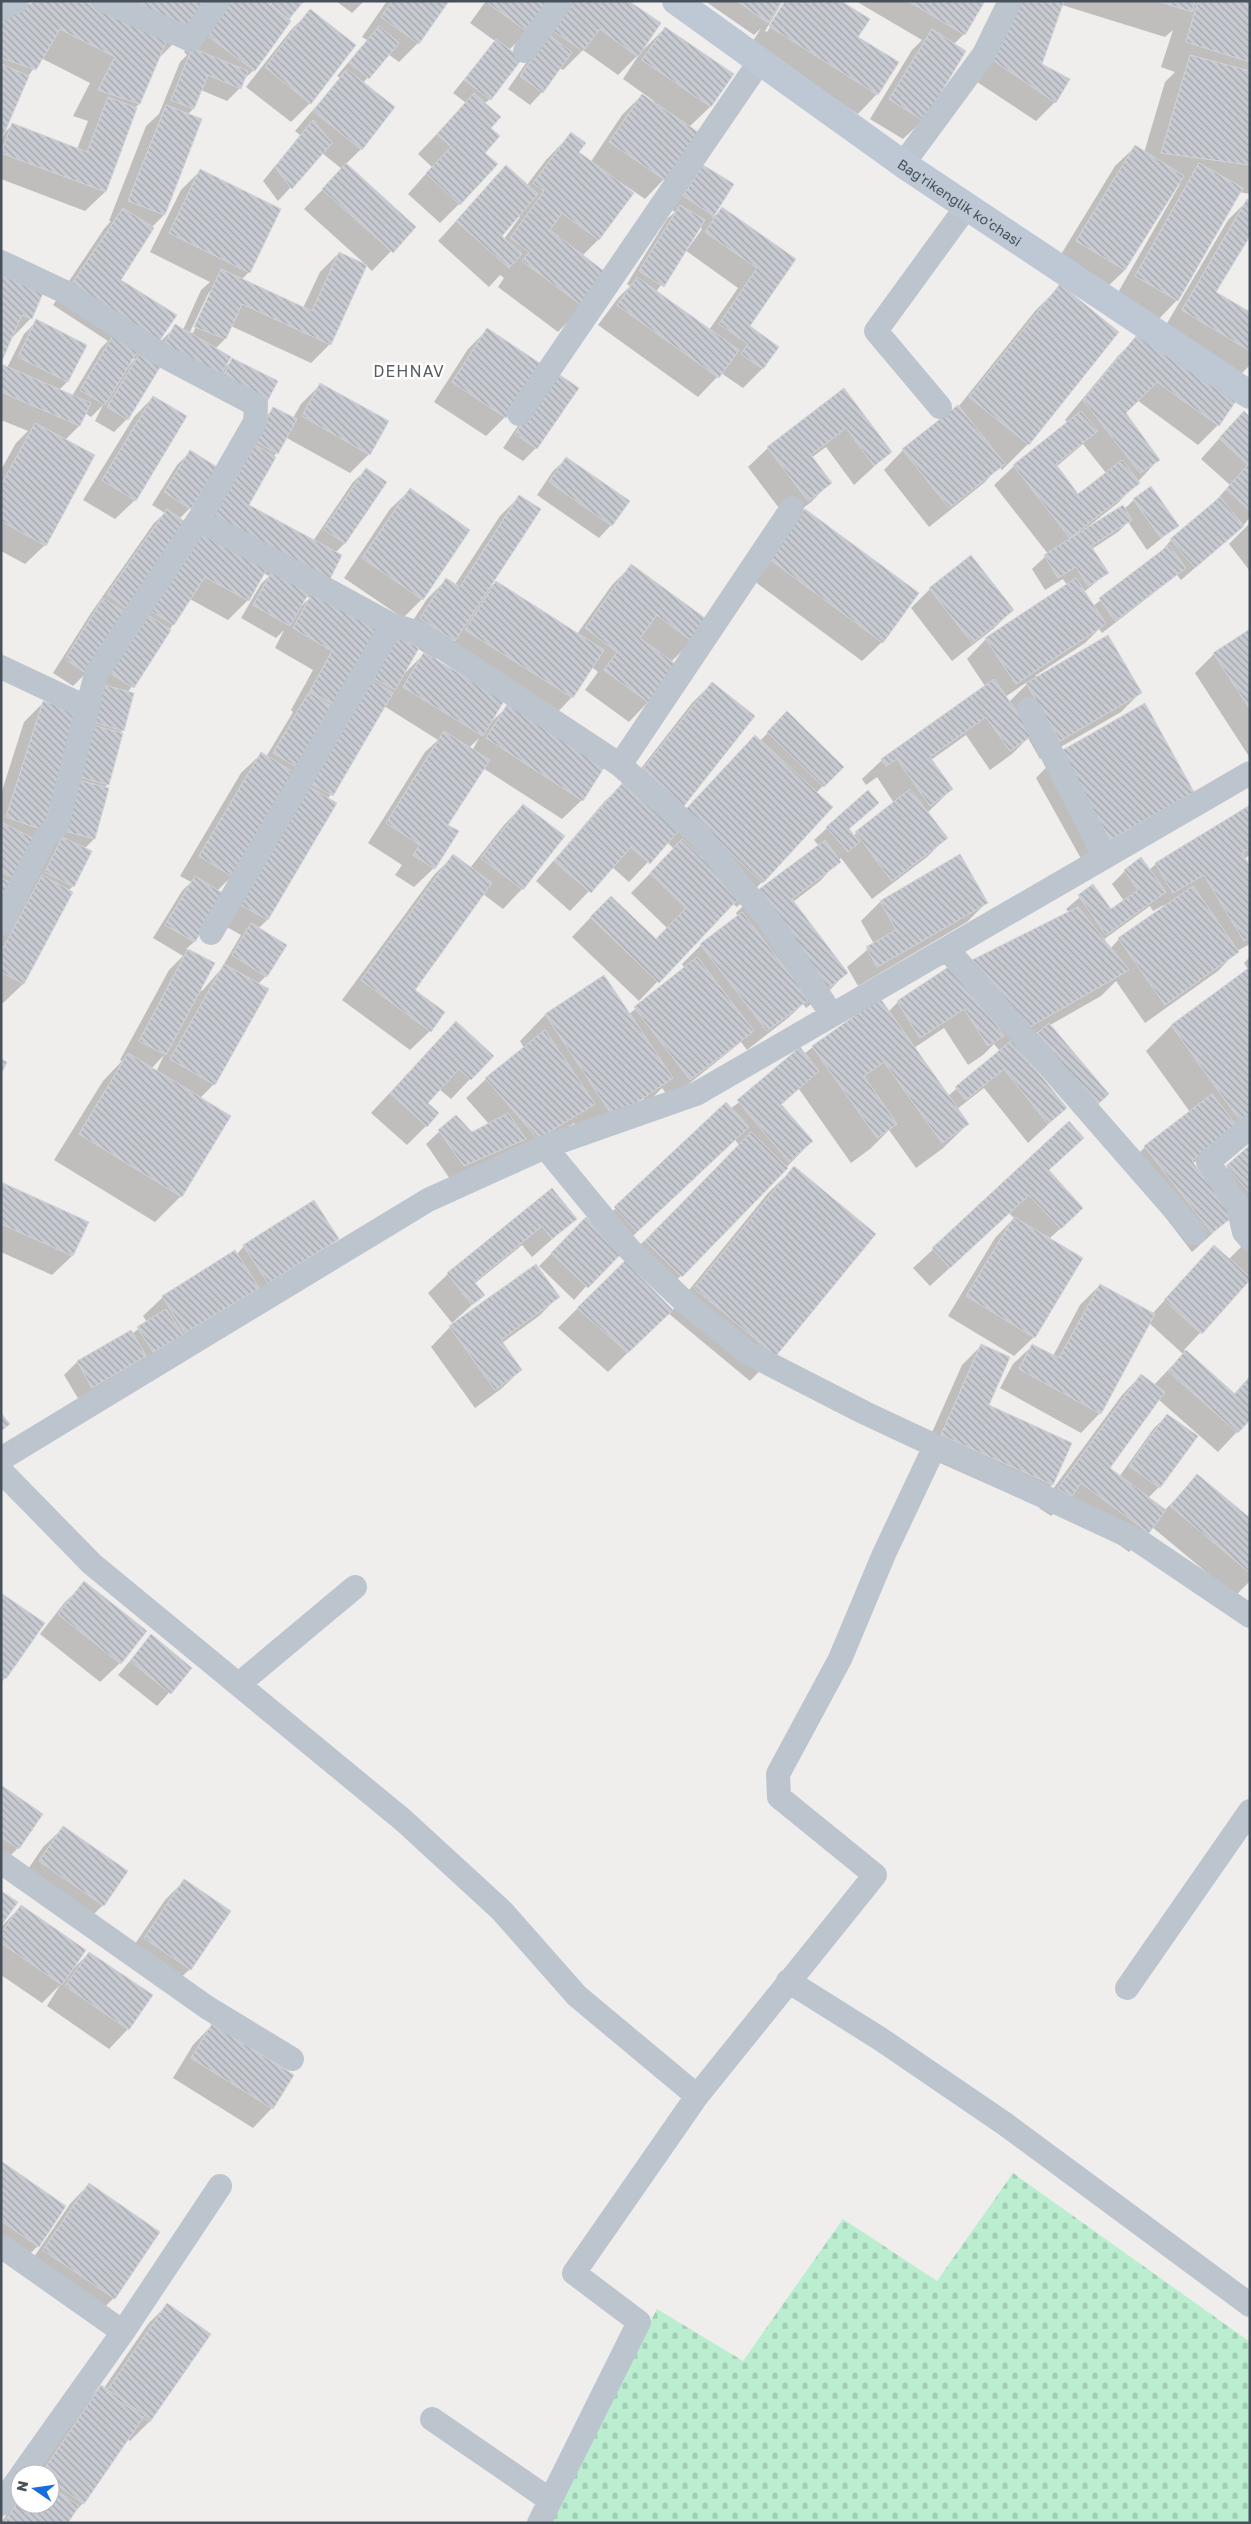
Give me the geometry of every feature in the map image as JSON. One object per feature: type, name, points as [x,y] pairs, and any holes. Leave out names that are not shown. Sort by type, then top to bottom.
[{"type":"main road","name":"Bag'rikenglik ko'chasi","points":[[676,1],[903,164],[1250,395]]},
{"type":"street","points":[[1,9],[18,1]]},
{"type":"street","points":[[105,1],[191,40],[218,1]]},
{"type":"street","points":[[525,51],[561,1]]},
{"type":"street","points":[[903,164],[984,54],[1010,1]]},
{"type":"street","points":[[519,414],[760,61]]},
{"type":"street","points":[[940,407],[876,331],[967,206]]},
{"type":"street","points":[[1,262],[63,291],[167,358],[256,405],[255,422],[199,520],[96,674],[57,825],[45,839],[1,924]]},
{"type":"street","points":[[620,765],[792,508]]},
{"type":"street","points":[[199,520],[392,624],[420,633],[620,765],[699,835],[771,923],[832,1015]]},
{"type":"street","points":[[210,933],[392,624]]},
{"type":"street","points":[[1,667],[88,708]]},
{"type":"street","points":[[1029,709],[1105,857]]},
{"type":"street","points":[[1,1459],[428,1200],[545,1147],[696,1094],[1250,773]]},
{"type":"street","points":[[947,949],[1195,1233]]},
{"type":"street","points":[[1250,1127],[1208,1162],[1238,1206],[1244,1232],[1250,1240]]},
{"type":"street","points":[[545,1147],[629,1249],[687,1304],[748,1353],[865,1413],[1139,1541],[1249,1614]]},
{"type":"street","points":[[539,2523],[639,2322],[574,2272],[697,2096],[874,1876],[779,1798],[778,1774],[840,1658],[884,1554],[935,1446]]},
{"type":"street","points":[[1,1471],[92,1564],[403,1820],[502,1911],[577,1996],[697,2096]]},
{"type":"street","points":[[239,1684],[355,1587]]},
{"type":"street","points":[[1127,1988],[1250,1810]]},
{"type":"street","points":[[1,1862],[208,2008],[292,2060]]},
{"type":"street","points":[[788,1981],[882,2040],[1005,2124],[1250,2305]]},
{"type":"street","points":[[29,2464],[123,2332],[220,2186]]},
{"type":"street","points":[[1,2246],[123,2332]]},
{"type":"street","points":[[432,2419],[550,2500]]},
{"type":"street","points":[[1,2504],[10,2491]]},
{"type":"green space","points":[[1013,2173],[1250,2342],[1250,2523],[545,2523],[657,2309],[743,2361],[843,2219],[937,2281]]},
{"type":"building","points":[[36,1],[91,1],[167,40],[140,104],[98,90],[115,57],[60,29],[36,70],[1,58],[1,16]]},
{"type":"building","points":[[121,1],[209,1],[186,32]]},
{"type":"building","points":[[225,1],[265,1],[291,21],[255,71],[202,32]]},
{"type":"building","points":[[267,1],[304,1],[289,19]]},
{"type":"building","points":[[392,1],[449,1],[419,44],[381,17]]},
{"type":"building","points":[[490,1],[551,1],[528,32],[489,4]]},
{"type":"building","points":[[573,1],[629,1],[661,23],[638,57],[600,29],[583,51],[553,31]]},
{"type":"building","points":[[737,1],[782,1],[768,23]]},
{"type":"building","points":[[785,1],[841,1],[870,19],[858,37],[899,62],[878,95],[769,26]]},
{"type":"building","points":[[908,1],[985,1],[965,35]]},
{"type":"building","points":[[1020,1],[1064,1],[1042,64],[1070,79],[1056,103],[990,58]]},
{"type":"building","points":[[1158,1],[1195,1],[1192,12]]},
{"type":"building","points":[[1198,1],[1250,1],[1250,62],[1186,42]]},
{"type":"building","points":[[310,9],[356,45],[311,104],[265,67]]},
{"type":"building","points":[[379,26],[399,43],[369,79],[349,62]]},
{"type":"building","points":[[665,27],[734,74],[711,107],[642,60]]},
{"type":"building","points":[[932,29],[966,51],[924,121],[889,99]]},
{"type":"building","points":[[549,35],[572,52],[543,93],[520,76]]},
{"type":"building","points":[[496,39],[522,59],[491,100],[464,80]]},
{"type":"building","points":[[192,48],[248,71],[241,89],[208,75],[194,109],[171,100]]},
{"type":"building","points":[[1190,55],[1250,71],[1250,165],[1161,153]]},
{"type":"building","points":[[1,64],[29,76],[3,136],[1,135]]},
{"type":"building","points":[[347,69],[395,107],[362,150],[313,111]]},
{"type":"building","points":[[474,93],[501,117],[491,128],[500,136],[485,153],[498,164],[460,205],[426,173],[451,147],[437,134]]},
{"type":"building","points":[[642,94],[698,132],[665,180],[609,142]]},
{"type":"building","points":[[108,97],[137,108],[106,192],[1,153],[12,123],[87,152]]},
{"type":"building","points":[[166,105],[202,119],[165,215],[128,201]]},
{"type":"building","points":[[313,120],[332,143],[292,189],[275,167]]},
{"type":"building","points":[[571,132],[586,143],[579,152],[634,193],[599,240],[562,213],[550,230],[608,274],[584,307],[522,261],[529,252],[510,238],[544,191],[533,183]]},
{"type":"building","points":[[1135,145],[1184,176],[1125,270],[1076,241]]},
{"type":"building","points":[[346,163],[416,227],[393,253],[322,189]]},
{"type":"building","points":[[1199,163],[1243,188],[1178,301],[1135,276]]},
{"type":"building","points":[[506,165],[538,194],[502,236],[522,254],[509,268],[456,221]]},
{"type":"building","points":[[703,165],[734,184],[714,216],[683,196]]},
{"type":"building","points":[[200,169],[281,209],[250,273],[169,233]]},
{"type":"building","points":[[1247,199],[1250,201],[1250,236],[1216,292],[1250,312],[1250,351],[1182,310]]},
{"type":"building","points":[[680,205],[705,220],[664,287],[639,271]]},
{"type":"building","points":[[722,207],[796,259],[750,326],[779,347],[763,369],[741,354],[748,344],[719,324],[757,268],[705,232]]},
{"type":"building","points":[[123,208],[154,228],[121,280],[177,315],[158,343],[71,285]]},
{"type":"building","points":[[339,252],[367,265],[331,345],[242,304],[226,339],[194,327],[221,269],[312,311]]},
{"type":"building","points":[[1,275],[43,293],[32,319],[22,315],[1,363]]},
{"type":"building","points":[[637,277],[739,350],[719,378],[617,305]]},
{"type":"building","points":[[1060,284],[1119,332],[1029,445],[969,397]]},
{"type":"building","points":[[36,319],[87,345],[68,382],[18,357]]},
{"type":"building","points":[[175,324],[231,357],[219,378],[163,346]]},
{"type":"building","points":[[487,328],[541,364],[506,418],[452,382]]},
{"type":"building","points":[[114,334],[139,349],[105,405],[80,390]]},
{"type":"building","points":[[1137,335],[1236,401],[1219,426],[1157,382],[1126,413],[1160,460],[1140,473],[1083,400]]},
{"type":"building","points":[[141,351],[162,364],[128,420],[107,407]]},
{"type":"building","points":[[232,358],[278,381],[267,402],[222,379]]},
{"type":"building","points":[[1,364],[91,403],[80,426],[1,392]]},
{"type":"building","points":[[557,373],[579,388],[537,449],[515,434]]},
{"type":"building","points":[[320,383],[389,421],[370,455],[302,416]]},
{"type":"building","points":[[844,388],[892,452],[874,466],[846,428],[811,455],[832,483],[808,501],[767,447]]},
{"type":"building","points":[[153,396],[187,416],[136,501],[102,480]]},
{"type":"building","points":[[958,405],[1005,464],[949,508],[902,449]]},
{"type":"building","points":[[273,407],[297,419],[278,454],[255,441]]},
{"type":"building","points":[[1081,411],[1098,431],[1056,464],[1078,494],[1122,460],[1140,483],[1070,538],[1013,465]]},
{"type":"building","points":[[1244,411],[1250,417],[1250,511],[1226,489],[1248,465],[1219,438]]},
{"type":"building","points":[[35,423],[95,455],[46,546],[1,521],[1,485]]},
{"type":"building","points":[[253,444],[276,457],[249,505],[342,555],[330,579],[212,516]]},
{"type":"building","points":[[190,450],[217,467],[191,509],[164,492]]},
{"type":"building","points":[[566,457],[630,501],[612,526],[549,482]]},
{"type":"building","points":[[366,468],[387,482],[345,544],[324,529]]},
{"type":"building","points":[[1151,486],[1179,526],[1161,538],[1133,499]]},
{"type":"building","points":[[410,488],[470,530],[423,600],[362,558]]},
{"type":"building","points":[[519,495],[541,509],[455,641],[420,618],[446,578],[460,587]]},
{"type":"building","points":[[1220,497],[1244,526],[1195,568],[1170,539]]},
{"type":"building","points":[[1123,505],[1132,520],[1091,546],[1109,573],[1088,586],[1076,567],[1058,578],[1044,555]]},
{"type":"building","points":[[167,509],[188,524],[128,610],[107,594]]},
{"type":"building","points":[[805,509],[919,593],[883,643],[768,558]]},
{"type":"building","points":[[201,530],[268,567],[249,601],[205,577],[174,625],[149,610]]},
{"type":"building","points":[[1169,545],[1186,568],[1115,621],[1099,598]]},
{"type":"building","points":[[971,555],[1014,610],[972,643],[929,588]]},
{"type":"building","points":[[631,564],[709,621],[693,642],[657,615],[640,638],[677,665],[649,703],[604,670],[617,652],[585,628]]},
{"type":"building","points":[[273,570],[310,591],[290,626],[253,605]]},
{"type":"building","points":[[1076,578],[1106,624],[1016,684],[985,638]]},
{"type":"building","points":[[496,581],[604,650],[573,698],[465,630]]},
{"type":"building","points":[[313,592],[380,631],[336,706],[310,691],[332,651],[293,628]]},
{"type":"building","points":[[103,598],[126,613],[87,674],[65,659]]},
{"type":"building","points":[[147,614],[171,630],[134,688],[108,672]]},
{"type":"building","points":[[1250,629],[1250,709],[1213,653]]},
{"type":"building","points":[[396,635],[419,648],[395,690],[372,677]]},
{"type":"building","points":[[1108,635],[1142,693],[1060,741],[1026,683]]},
{"type":"building","points":[[424,652],[504,701],[483,736],[403,687]]},
{"type":"building","points":[[370,679],[393,693],[333,796],[310,783]]},
{"type":"building","points":[[994,679],[1033,735],[1010,751],[986,717],[930,757],[953,789],[930,806],[897,759],[886,766],[881,759]]},
{"type":"building","points":[[712,682],[755,716],[684,806],[641,771]]},
{"type":"building","points":[[104,685],[134,693],[124,731],[94,722]]},
{"type":"building","points":[[309,692],[334,708],[298,768],[273,753]]},
{"type":"building","points":[[43,701],[79,712],[43,830],[6,817]]},
{"type":"building","points":[[508,703],[605,766],[583,801],[486,738]]},
{"type":"building","points":[[1145,703],[1194,792],[1110,840],[1061,751]]},
{"type":"building","points":[[787,711],[844,767],[824,787],[767,732]]},
{"type":"building","points":[[92,725],[123,733],[109,785],[79,777]]},
{"type":"building","points":[[444,731],[490,760],[448,825],[459,831],[435,869],[413,855],[420,845],[386,823]]},
{"type":"building","points":[[755,735],[833,807],[763,883],[685,810]]},
{"type":"building","points":[[261,752],[295,773],[233,877],[199,856]]},
{"type":"building","points":[[78,780],[109,788],[95,839],[64,831]]},
{"type":"building","points":[[625,780],[680,829],[650,864],[631,847],[591,893],[554,861]]},
{"type":"building","points":[[308,786],[337,803],[268,920],[239,904]]},
{"type":"building","points":[[910,789],[948,838],[892,881],[855,832]]},
{"type":"building","points":[[868,790],[879,803],[849,829],[860,842],[848,852],[826,827]]},
{"type":"building","points":[[523,804],[565,836],[523,890],[481,858]]},
{"type":"building","points":[[1250,805],[1250,848],[1242,853],[1250,866],[1250,937],[1244,941],[1204,875],[1173,893],[1155,863]]},
{"type":"building","points":[[1,822],[38,841],[18,880],[1,872]]},
{"type":"building","points":[[62,837],[92,851],[74,887],[45,872]]},
{"type":"building","points":[[682,839],[741,896],[659,983],[590,917],[611,896],[656,939],[686,908],[650,873]]},
{"type":"building","points":[[825,840],[841,862],[792,899],[848,973],[826,990],[754,893]]},
{"type":"building","points":[[453,854],[492,883],[415,990],[445,1012],[431,1032],[361,980]]},
{"type":"building","points":[[960,854],[988,903],[877,967],[866,947],[896,930],[880,901]]},
{"type":"building","points":[[1141,857],[1166,892],[1106,935],[1078,895],[1093,884],[1111,909],[1138,890],[1124,870]]},
{"type":"building","points":[[42,875],[73,892],[24,984],[1,972],[1,952]]},
{"type":"building","points":[[195,876],[224,894],[195,942],[165,925]]},
{"type":"building","points":[[1,878],[14,884],[1,909]]},
{"type":"building","points":[[1193,886],[1239,952],[1165,1005],[1118,938]]},
{"type":"building","points":[[1078,907],[1129,970],[1028,1028],[972,960]]},
{"type":"building","points":[[742,912],[809,999],[767,1031],[700,944]]},
{"type":"building","points":[[251,923],[287,945],[267,977],[232,955]]},
{"type":"building","points":[[188,949],[215,963],[166,1055],[139,1041]]},
{"type":"building","points":[[697,957],[754,1031],[690,1080],[634,1007]]},
{"type":"building","points":[[956,962],[1004,1036],[988,1046],[964,1009],[920,1038],[897,1001]]},
{"type":"building","points":[[224,964],[269,989],[215,1085],[170,1059]]},
{"type":"building","points":[[1250,967],[1250,1116],[1241,1122],[1171,1025]]},
{"type":"building","points":[[604,975],[673,1078],[614,1118],[545,1014]]},
{"type":"building","points":[[880,998],[969,1124],[942,1143],[884,1062],[864,1076],[897,1124],[877,1138],[812,1046]]},
{"type":"building","points":[[456,1021],[494,1056],[471,1080],[459,1069],[428,1103],[439,1113],[427,1127],[390,1093]]},
{"type":"building","points":[[1049,1023],[1109,1094],[1095,1107],[1035,1035]]},
{"type":"building","points":[[545,1030],[595,1104],[538,1139],[485,1078]]},
{"type":"building","points":[[1012,1040],[1067,1108],[1048,1124],[1004,1069],[966,1100],[955,1087]]},
{"type":"building","points":[[800,1047],[819,1071],[781,1104],[813,1141],[789,1162],[737,1100]]},
{"type":"building","points":[[128,1053],[231,1116],[182,1197],[79,1134]]},
{"type":"building","points":[[1,1059],[7,1062],[1,1074]]},
{"type":"building","points":[[1212,1094],[1237,1126],[1192,1161],[1234,1216],[1212,1233],[1144,1146]]},
{"type":"building","points":[[726,1102],[749,1127],[637,1232],[614,1207]]},
{"type":"building","points":[[508,1113],[526,1139],[464,1166],[438,1130],[456,1115],[472,1132]]},
{"type":"building","points":[[1069,1121],[1084,1138],[1049,1170],[1083,1208],[1061,1229],[1029,1195],[950,1268],[932,1248]]},
{"type":"building","points":[[751,1132],[788,1168],[682,1277],[645,1241]]},
{"type":"building","points":[[1250,1145],[1250,1193],[1226,1166]]},
{"type":"building","points":[[794,1166],[876,1234],[776,1356],[694,1288]]},
{"type":"building","points":[[1,1182],[89,1222],[73,1256],[1,1224]]},
{"type":"building","points":[[552,1188],[577,1219],[552,1239],[542,1226],[474,1282],[485,1295],[472,1305],[447,1273]]},
{"type":"building","points":[[314,1200],[339,1239],[268,1283],[243,1245]]},
{"type":"building","points":[[586,1217],[623,1252],[588,1288],[551,1253]]},
{"type":"building","points":[[1014,1217],[1083,1258],[1035,1338],[966,1296]]},
{"type":"building","points":[[1214,1245],[1250,1277],[1250,1280],[1202,1334],[1164,1300]]},
{"type":"building","points":[[235,1250],[259,1288],[185,1333],[162,1296]]},
{"type":"building","points":[[625,1261],[673,1310],[628,1353],[577,1308]]},
{"type":"building","points":[[536,1264],[560,1297],[501,1340],[522,1370],[495,1390],[449,1326]]},
{"type":"building","points":[[1100,1284],[1155,1314],[1101,1414],[1019,1369],[1032,1344],[1059,1358]]},
{"type":"building","points":[[166,1309],[183,1335],[153,1352],[137,1327]]},
{"type":"building","points":[[131,1330],[146,1356],[92,1388],[77,1361]]},
{"type":"building","points":[[981,1344],[1010,1357],[989,1405],[1072,1443],[1053,1485],[941,1435]]},
{"type":"building","points":[[1186,1350],[1235,1394],[1250,1377],[1250,1420],[1238,1433],[1168,1371]]},
{"type":"building","points":[[1141,1374],[1165,1392],[1110,1468],[1166,1510],[1149,1533],[1081,1483],[1071,1497],[1058,1488]]},
{"type":"building","points":[[1,1413],[10,1424],[1,1431]]},
{"type":"building","points":[[1167,1414],[1198,1436],[1160,1488],[1129,1466]]},
{"type":"building","points":[[1197,1474],[1250,1518],[1250,1573],[1170,1506]]},
{"type":"building","points":[[84,1581],[147,1631],[121,1664],[58,1614]]},
{"type":"building","points":[[1,1593],[45,1623],[6,1679],[1,1676]]},
{"type":"building","points":[[151,1634],[192,1668],[171,1694],[130,1661]]},
{"type":"building","points":[[1,1785],[43,1814],[19,1849],[1,1837]]},
{"type":"building","points":[[63,1826],[128,1871],[104,1906],[39,1861]]},
{"type":"building","points":[[184,1879],[231,1911],[191,1970],[144,1938]]},
{"type":"building","points":[[1,1891],[18,1902],[1,1926]]},
{"type":"building","points":[[21,1905],[86,1950],[62,1985],[1,1943],[1,1933]]},
{"type":"building","points":[[89,1952],[153,1995],[129,2030],[65,1986]]},
{"type":"building","points":[[212,2024],[294,2075],[273,2109],[191,2058]]},
{"type":"building","points":[[1,2161],[66,2206],[39,2247],[1,2221]]},
{"type":"building","points":[[89,2183],[160,2232],[115,2299],[43,2250]]},
{"type":"building","points":[[167,2303],[211,2334],[150,2422],[106,2392]]},
{"type":"building","points":[[101,2385],[145,2415],[84,2504],[60,2487],[60,2464],[48,2464]]},
{"type":"building","points":[[60,2493],[79,2506],[68,2523],[4,2523],[10,2514],[60,2514]]},
{"type":"district","name":"DEHNAV","points":[[409,371]]}]
